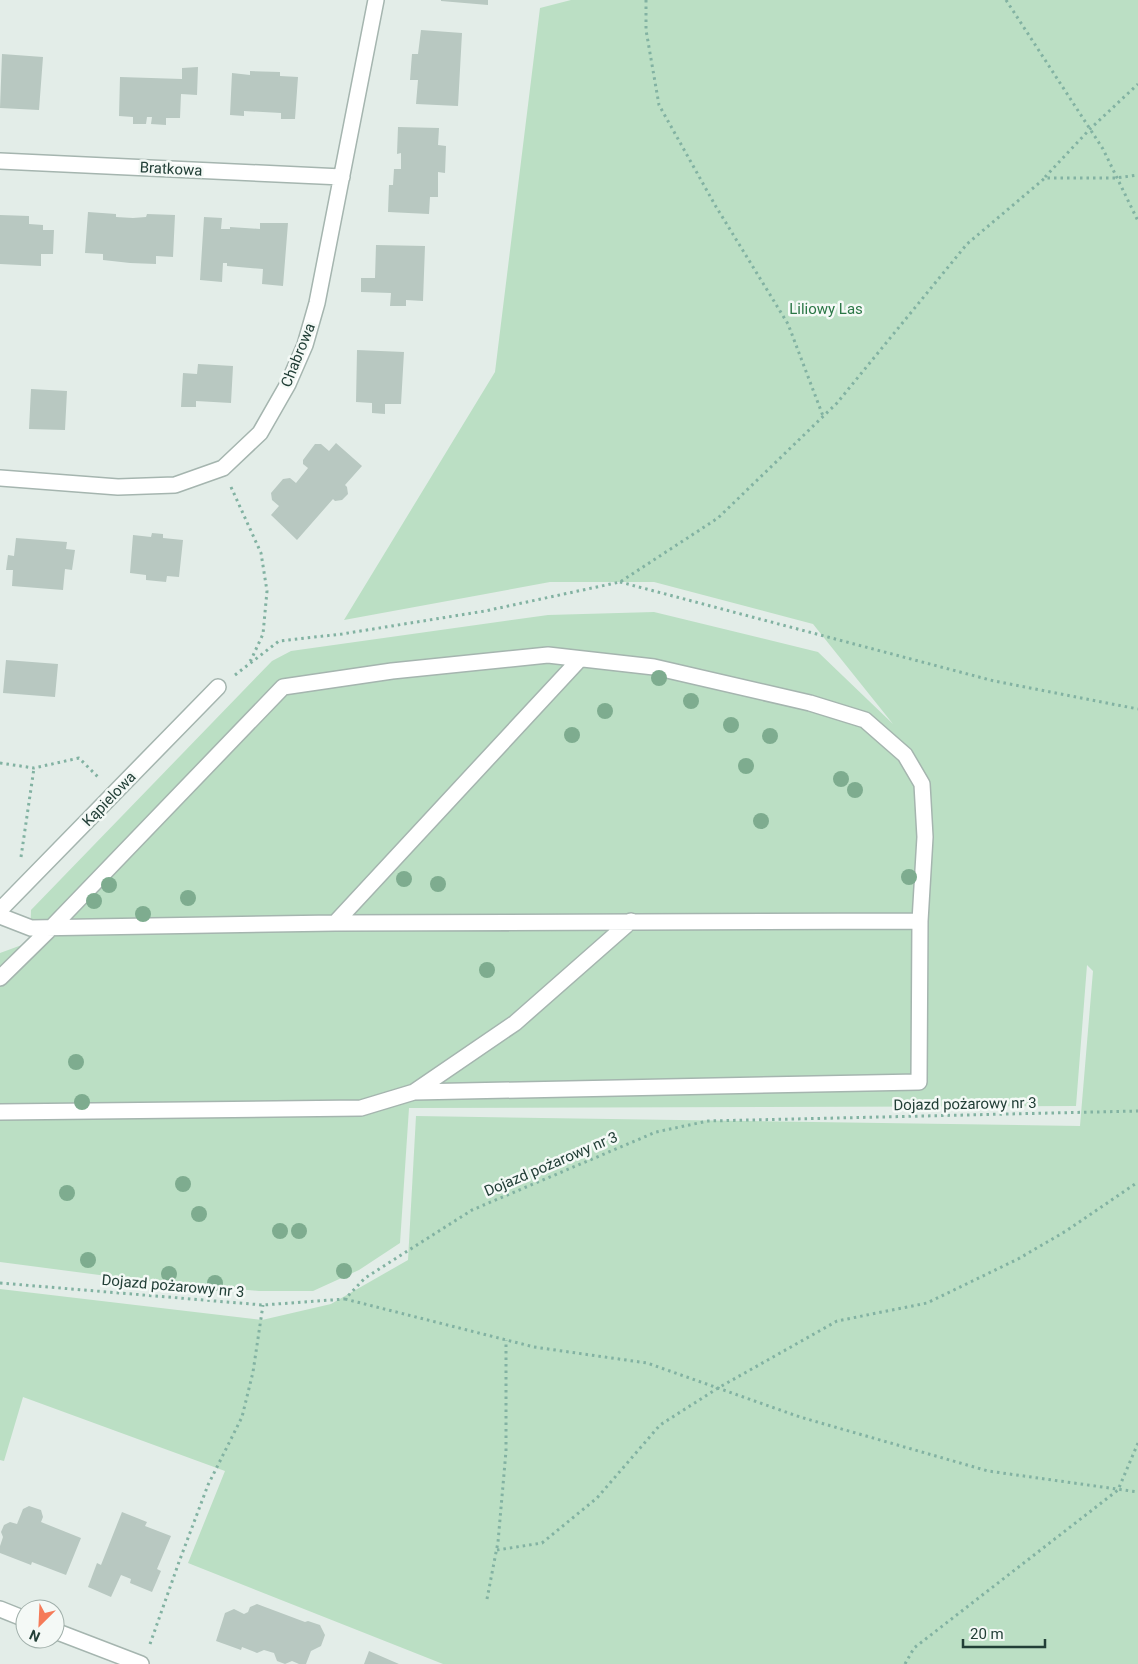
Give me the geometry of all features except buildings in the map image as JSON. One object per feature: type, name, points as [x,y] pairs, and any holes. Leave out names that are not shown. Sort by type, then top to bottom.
[{"type":"street","name":"Chabrowa","points":[[0,478],[118,488],[175,485],[223,468],[260,432],[288,384],[305,345],[317,303],[376,0]]},
{"type":"street","name":"Bratkowa","points":[[0,161],[342,177]]},
{"type":"street","points":[[0,978],[52,928],[283,688],[392,670],[548,655],[654,668],[810,702],[865,720],[905,755],[922,784],[925,837],[920,921],[918,1082],[414,1092],[361,1108],[0,1112]]},
{"type":"street","points":[[335,923],[580,659]]},
{"type":"street","name":"Kąpielowa","points":[[0,910],[218,687]]},
{"type":"street","points":[[0,916],[31,928],[335,923],[920,921]]},
{"type":"street","points":[[414,1092],[514,1024],[631,922]]},
{"type":"street","points":[[0,1609],[15,1615]]},
{"type":"street","points":[[65,1635],[141,1664]]},
{"type":"path","points":[[646,0],[646,30],[660,105],[715,205],[788,324],[823,416]]},
{"type":"path","points":[[1006,0],[1103,148],[1138,221]]},
{"type":"path","points":[[218,687],[279,641],[342,634],[485,610],[620,582],[718,518],[837,403],[967,244],[1045,178],[1090,129],[1138,84]]},
{"type":"path","points":[[1045,178],[1116,178],[1138,175]]},
{"type":"path","points":[[218,687],[251,660],[263,634],[267,592],[260,553],[223,468]]},
{"type":"path","points":[[620,582],[994,681],[1138,709]]},
{"type":"path","points":[[0,763],[34,768],[79,758],[114,793]]},
{"type":"path","points":[[16,894],[34,768]]},
{"type":"path","name":"Dojazd pożarowy nr 3","points":[[0,1283],[263,1305],[345,1299],[365,1278],[472,1210],[656,1132],[708,1121],[1138,1111]]},
{"type":"path","points":[[497,1550],[542,1543],[597,1498],[660,1425],[718,1388],[837,1321],[928,1303],[1018,1259],[1066,1231],[1138,1182]]},
{"type":"path","points":[[345,1299],[534,1347],[646,1363],[800,1417],[988,1471],[1138,1492]]},
{"type":"path","points":[[148,1650],[208,1486],[242,1417],[253,1372],[263,1305]]},
{"type":"path","points":[[486,1599],[497,1550],[506,1451],[506,1340]]},
{"type":"path","points":[[905,1664],[914,1648],[1118,1490],[1138,1443]]},
{"type":"green space","name":"Liliowy Las","points":[[571,0],[1138,0],[1138,1664],[443,1664],[188,1563],[225,1471],[23,1397],[4,1461],[0,1460],[0,1289],[262,1320],[331,1304],[408,1260],[416,1116],[1080,1126],[1093,971],[1087,965],[1076,1106],[409,1108],[400,1243],[359,1270],[313,1291],[259,1291],[130,1279],[0,1262],[0,953],[30,942],[31,910],[272,661],[291,651],[548,615],[654,612],[818,652],[893,724],[813,624],[654,582],[550,582],[344,620],[495,372],[540,8]]}]
